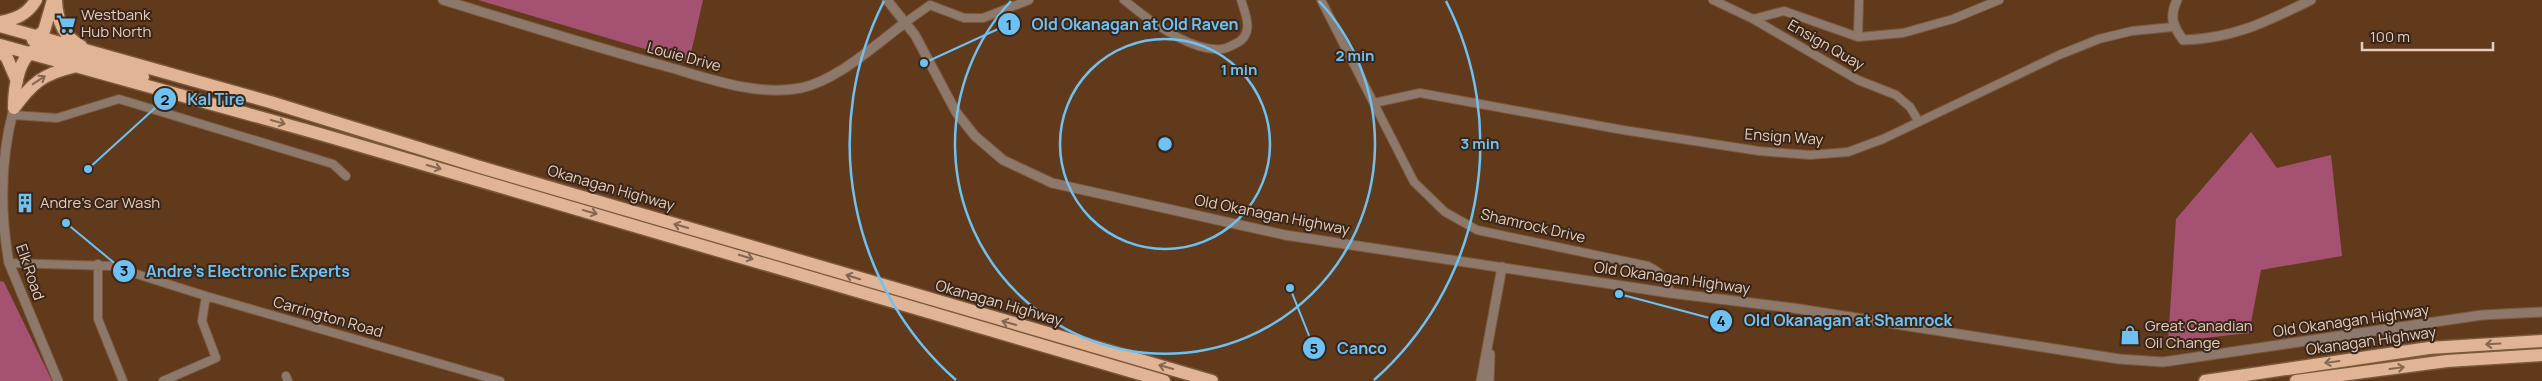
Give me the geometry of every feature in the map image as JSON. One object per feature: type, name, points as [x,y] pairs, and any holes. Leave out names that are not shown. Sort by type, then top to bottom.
[{"type":"highway","points":[[0,24],[17,18],[30,10],[36,0]]},
{"type":"highway","points":[[0,34],[30,42],[39,37],[47,22],[54,0]]},
{"type":"highway","points":[[54,0],[56,13],[68,38],[92,53]]},
{"type":"highway","name":"Okanagan Highway","points":[[0,24],[92,53],[270,102],[480,167],[1212,381]]},
{"type":"highway","name":"Okanagan Highway","points":[[0,45],[320,134],[1164,381]]},
{"type":"highway","points":[[13,111],[17,81],[29,53],[46,49],[221,99],[270,102]]},
{"type":"highway","points":[[0,51],[7,58],[17,81]]},
{"type":"highway","points":[[13,111],[27,89],[37,80],[75,67]]},
{"type":"highway","name":"Okanagan Highway","points":[[2205,381],[2429,348],[2542,341]]},
{"type":"highway","name":"Okanagan Highway","points":[[2296,381],[2448,361],[2542,355]]},
{"type":"street","name":"Louie Drive","points":[[443,0],[586,44],[715,80],[780,91],[803,88],[832,76],[906,22]]},
{"type":"street","name":"Old Okanagan Highway","points":[[887,0],[906,22],[956,112],[975,136],[1003,160],[1052,183],[1286,235],[1670,293],[1793,308],[2119,359],[2162,362],[2391,330],[2482,315],[2542,312]]},
{"type":"street","points":[[906,22],[930,5],[964,18],[982,18],[1029,0]]},
{"type":"street","points":[[1124,0],[1154,25],[1204,48],[1223,50],[1239,42],[1248,29],[1248,19],[1241,0]]},
{"type":"street","name":"Shamrock Drive","points":[[1320,0],[1414,182],[1445,212],[1477,230],[1648,266],[1662,275],[1668,284],[1670,293]]},
{"type":"street","name":"Ensign Quay","points":[[1713,0],[1753,19],[1858,80],[1896,95],[1910,107],[1919,122]]},
{"type":"street","points":[[1858,37],[1859,0]]},
{"type":"street","points":[[1753,19],[1784,11],[1858,37],[1903,33],[1954,19],[1999,0]]},
{"type":"street","points":[[2177,0],[2172,10],[2173,27],[2183,40],[2231,35],[2262,24],[2312,0]]},
{"type":"street","name":"Ensign Way","points":[[1374,102],[1420,94],[1623,130],[1758,151],[1810,156],[1848,152],[1883,139],[2059,55],[2099,39],[2132,31],[2173,27]]},
{"type":"street","points":[[13,111],[56,118],[119,99],[333,164],[346,176]]},
{"type":"street","name":"Elk Road","points":[[13,111],[4,150],[1,181],[1,214],[5,263],[58,381]]},
{"type":"street","name":"Carrington Road","points":[[5,263],[98,264],[111,266],[206,296],[500,381]]},
{"type":"street","points":[[98,264],[98,319],[123,381]]},
{"type":"street","points":[[1481,381],[1490,344],[1502,267]]},
{"type":"street","points":[[163,381],[216,358],[202,321],[206,296]]},
{"type":"street","points":[[1489,381],[1490,344]]},
{"type":"shaded area","points":[[478,0],[703,0],[689,62]]},
{"type":"shaded area","points":[[2251,132],[2277,168],[2331,155],[2342,256],[2261,270],[2249,333],[2168,342],[2176,219]]},
{"type":"shaded area","points":[[0,281],[4,282],[52,381],[0,381]]},
{"type":"place","name":"Westbank Hub North","points":[[66,24]]},
{"type":"place","name":"Old Okanagan at Old Raven","points":[[924,63]]},
{"type":"place","name":"Kal Tire","points":[[88,169]]},
{"type":"place","name":"Andre's Car Wash","points":[[25,203]]},
{"type":"place","name":"Andre's Electronic Experts","points":[[66,223]]},
{"type":"place","name":"Canco","points":[[1290,288]]},
{"type":"place","name":"Old Okanagan at Shamrock","points":[[1619,294]]},
{"type":"place","name":"Great Canadian Oil Change","points":[[2130,335]]}]
